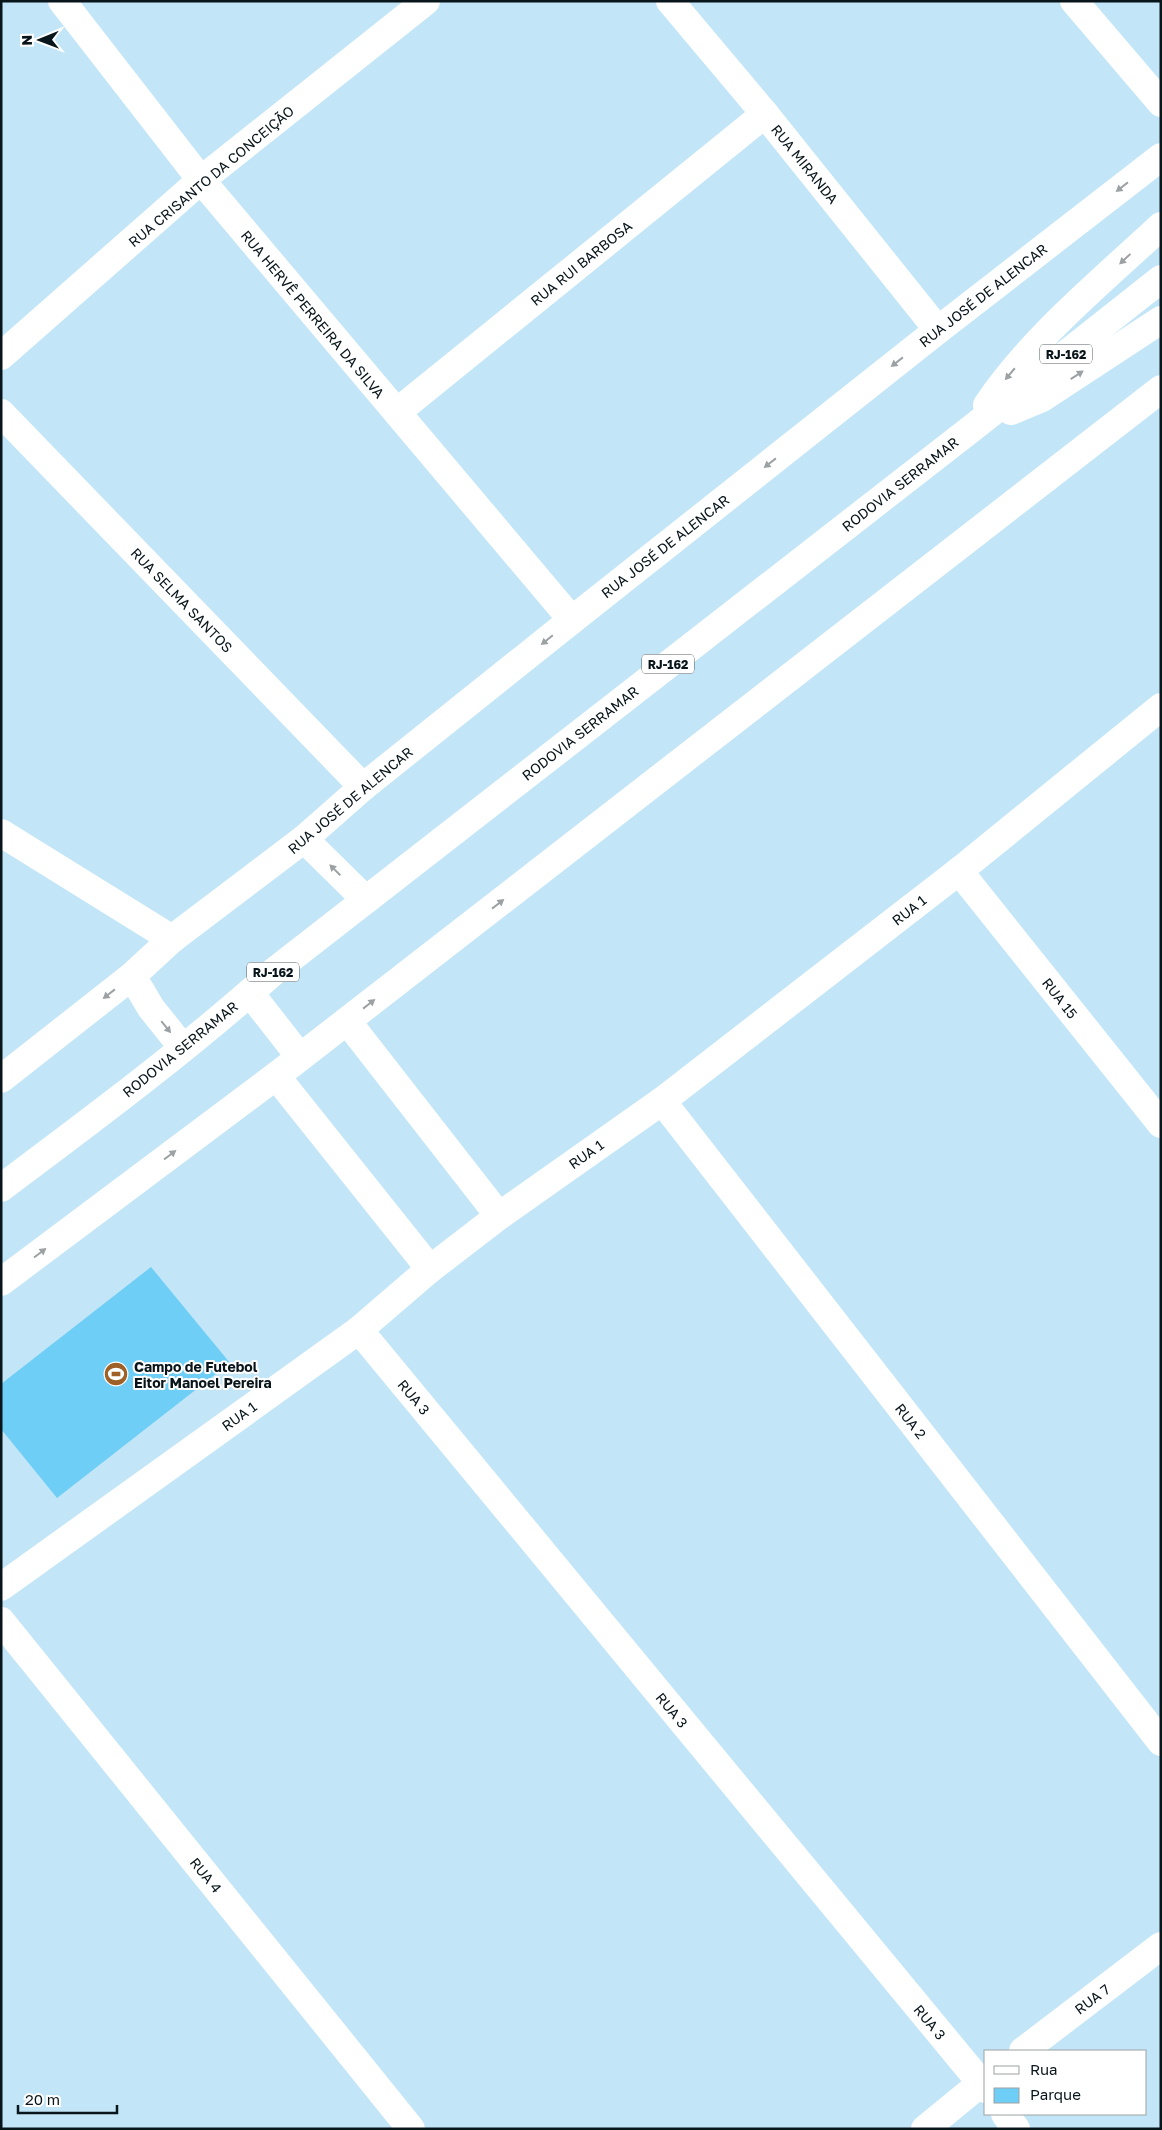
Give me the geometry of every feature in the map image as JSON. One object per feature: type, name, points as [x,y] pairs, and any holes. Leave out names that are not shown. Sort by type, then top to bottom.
[{"type":"street","name":"RUA HERVÊ PERREIRA DA SILVA","points":[[62,1],[201,180],[572,620]]},
{"type":"street","name":"RUA CRISANTO DA CONCEIÇÃO","points":[[1,356],[201,180],[426,1]]},
{"type":"street","name":"RUA MIRANDA","points":[[670,1],[765,114],[938,330]]},
{"type":"street","points":[[1074,1],[1161,103]]},
{"type":"street","name":"RUA RUI BARBOSA","points":[[397,412],[765,114]]},
{"type":"street","name":"RUA JOSÉ DE ALENCAR","points":[[1,1080],[132,976],[172,939],[304,839],[363,787],[572,620],[938,330],[1161,157]]},
{"type":"street","points":[[971,429],[1002,384],[1035,345],[1161,226]]},
{"type":"street","name":"RODOVIA SERRAMAR","points":[[1,1188],[105,1110],[183,1048],[272,973],[1161,279]]},
{"type":"street","points":[[971,429],[1042,398],[1161,320]]},
{"type":"street","points":[[1,1282],[276,1076],[1161,389]]},
{"type":"street","name":"RUA SELMA SANTOS","points":[[1,412],[363,787]]},
{"type":"street","name":"RUA 1","points":[[1,1587],[358,1330],[430,1269],[499,1216],[662,1101],[959,871],[1161,707]]},
{"type":"street","points":[[1,833],[172,939]]},
{"type":"street","points":[[304,839],[366,900]]},
{"type":"street","name":"RUA 15","points":[[959,871],[1161,1124]]},
{"type":"street","points":[[132,976],[151,1008],[183,1048]]},
{"type":"street","points":[[250,993],[300,1057]]},
{"type":"street","points":[[347,1021],[499,1216]]},
{"type":"street","points":[[276,1076],[430,1269]]},
{"type":"street","name":"RUA 2","points":[[662,1101],[1161,1742]]},
{"type":"street","name":"RUA 3","points":[[358,1330],[984,2084]]},
{"type":"street","name":"RUA 4","points":[[1,1621],[411,2129]]},
{"type":"street","name":"RUA 7","points":[[1024,2050],[1161,1946]]},
{"type":"street","points":[[925,2129],[984,2084]]},
{"type":"street","points":[[1006,2115],[1016,2129]]},
{"type":"green space","name":"Campo de Futebol Eitor Manoel Pereira","points":[[151,1267],[230,1363],[57,1498],[1,1429],[1,1384]]},
{"type":"place","name":"Campo de Futebol Eitor Manoel Pereira","points":[[116,1374]]}]
